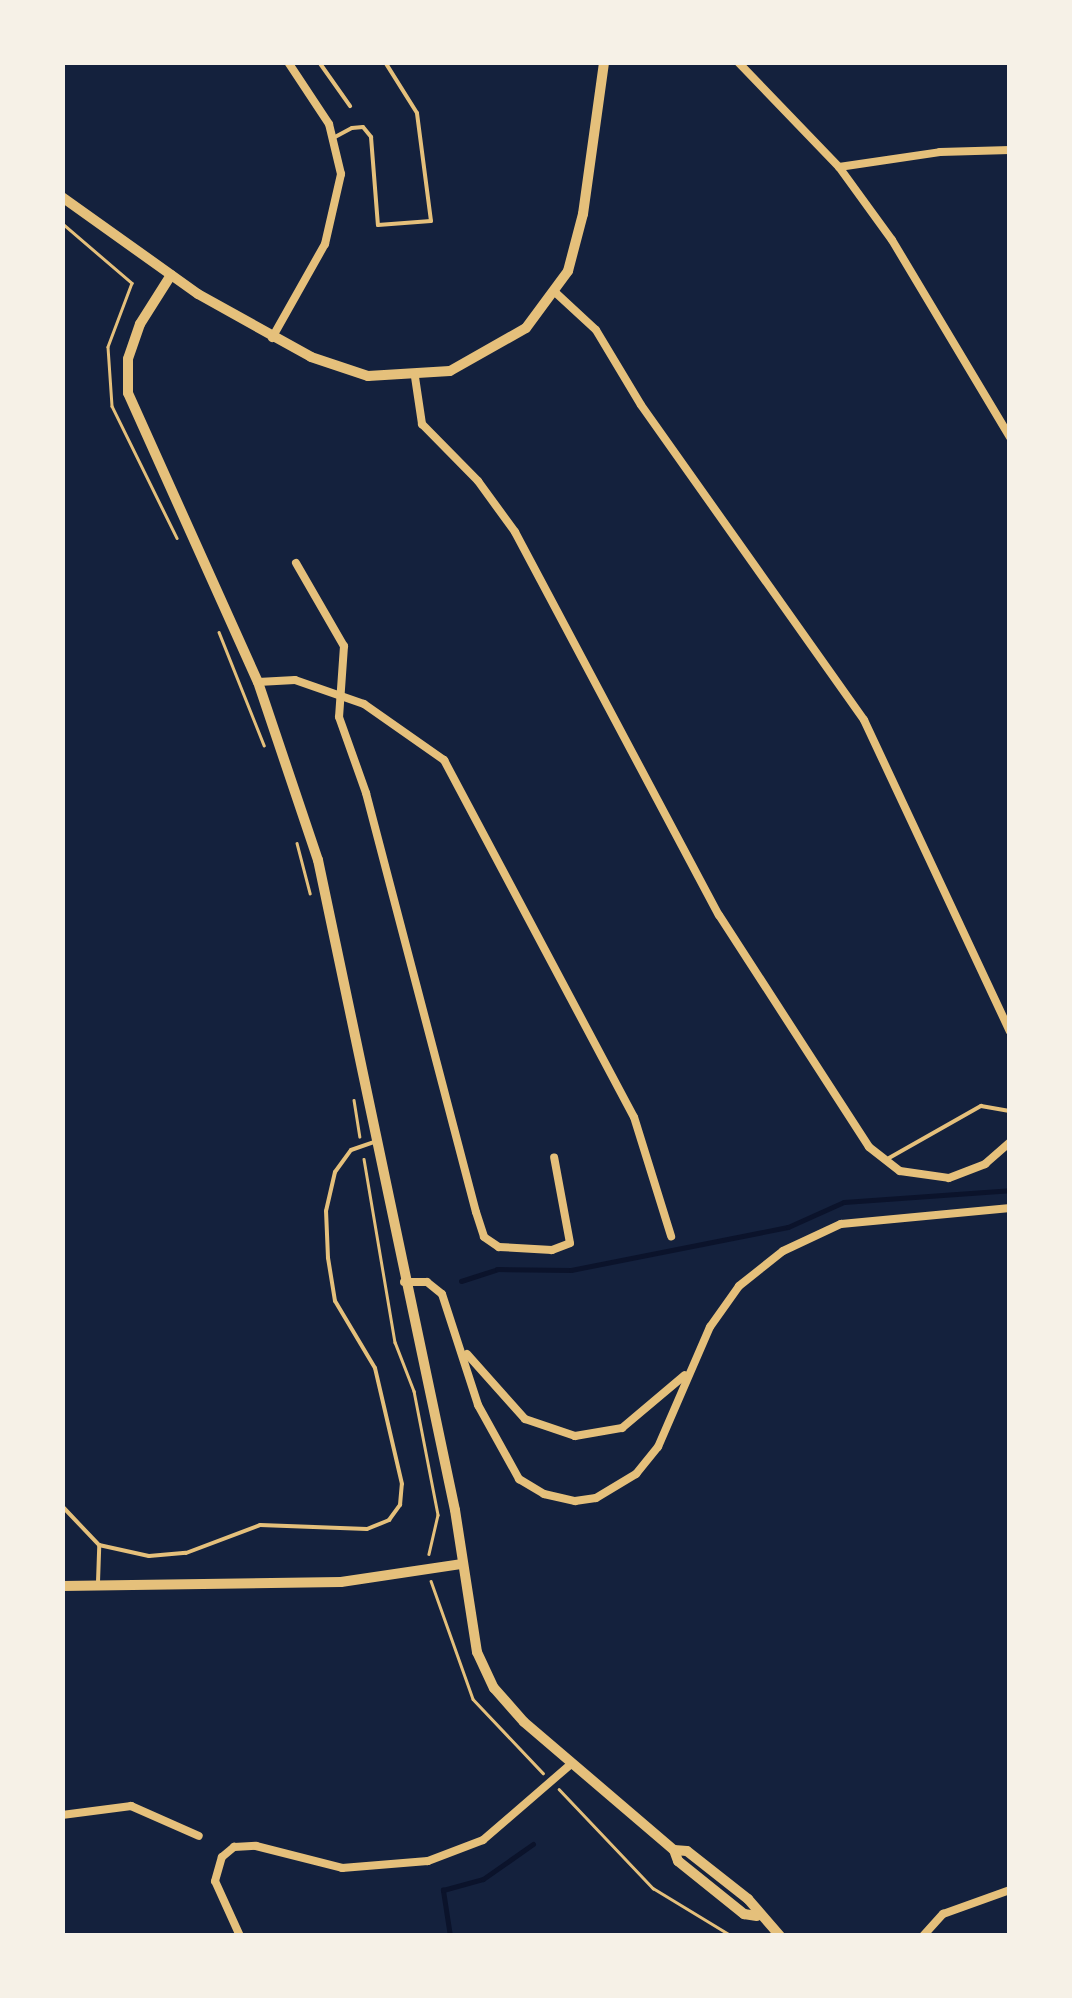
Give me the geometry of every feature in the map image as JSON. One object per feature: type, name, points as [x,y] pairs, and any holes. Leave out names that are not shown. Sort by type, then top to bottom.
[{"type":"street","points":[[272,339],[334,220],[340,174],[334,137],[288,62]]},
{"type":"street","points":[[62,197],[272,339],[345,370],[414,377],[482,358],[526,328],[556,293],[583,214],[604,62]]},
{"type":"street","points":[[738,62],[839,167],[892,240],[1010,437]]},
{"type":"street","points":[[839,167],[945,152],[1010,150]]},
{"type":"street","points":[[172,275],[140,324],[128,359],[128,394],[258,682],[318,860],[455,1510],[460,1564],[484,1671],[506,1704],[570,1765],[674,1850],[687,1852],[748,1900],[757,1916],[780,1936]]},
{"type":"street","points":[[556,293],[596,330],[641,405],[864,720],[1010,1032]]},
{"type":"street","points":[[414,377],[422,424],[478,481],[512,528],[731,935],[883,1161],[909,1175],[949,1178],[985,1164],[1010,1142]]},
{"type":"street","points":[[296,562],[344,646],[339,717],[484,1237],[498,1247],[552,1250],[570,1243],[554,1157]]},
{"type":"street","points":[[258,682],[295,680],[388,715],[432,747],[454,775],[634,1117],[671,1236]]},
{"type":"street","points":[[404,1282],[436,1287],[464,1350],[478,1405],[519,1480],[559,1500],[596,1498],[636,1474],[675,1413],[688,1372],[740,1286],[783,1251],[841,1224],[1010,1208]]},
{"type":"street","points":[[464,1350],[525,1420],[575,1436],[622,1428],[688,1372]]},
{"type":"street","points":[[62,1586],[341,1582],[460,1564]]},
{"type":"street","points":[[240,1936],[214,1881],[222,1857],[234,1847],[256,1846],[342,1868],[428,1861],[483,1840],[570,1765]]},
{"type":"street","points":[[62,1815],[131,1806],[199,1836]]},
{"type":"street","points":[[922,1936],[943,1914],[1010,1890]]},
{"type":"lane","points":[[320,62],[350,106]]},
{"type":"lane","points":[[334,137],[352,128],[364,128],[371,137],[378,226],[431,220],[417,113],[385,62]]},
{"type":"lane","points":[[883,1161],[981,1106],[1010,1110]]},
{"type":"lane","points":[[62,1506],[99,1546],[149,1556],[186,1553],[260,1525],[367,1529],[389,1520],[400,1504],[402,1484],[376,1368],[335,1300],[326,1211],[336,1172],[351,1150],[376,1142]]},
{"type":"lane","points":[[98,1586],[99,1546]]},
{"type":"path","points":[[62,222],[132,282]]},
{"type":"path","points":[[237,684],[267,753]]},
{"type":"path","points":[[294,834],[313,904]]},
{"type":"path","points":[[356,1114],[358,1131]]},
{"type":"path","points":[[363,1156],[395,1342],[414,1391],[438,1515],[428,1552]]},
{"type":"path","points":[[432,1586],[473,1699],[546,1776]]},
{"type":"path","points":[[563,1794],[653,1888],[732,1936]]},
{"type":"waterway","points":[[461,1281],[497,1269],[571,1270],[788,1227],[844,1202],[1010,1190]]},
{"type":"waterway","points":[[450,1936],[443,1890],[483,1879],[533,1844]]}]
